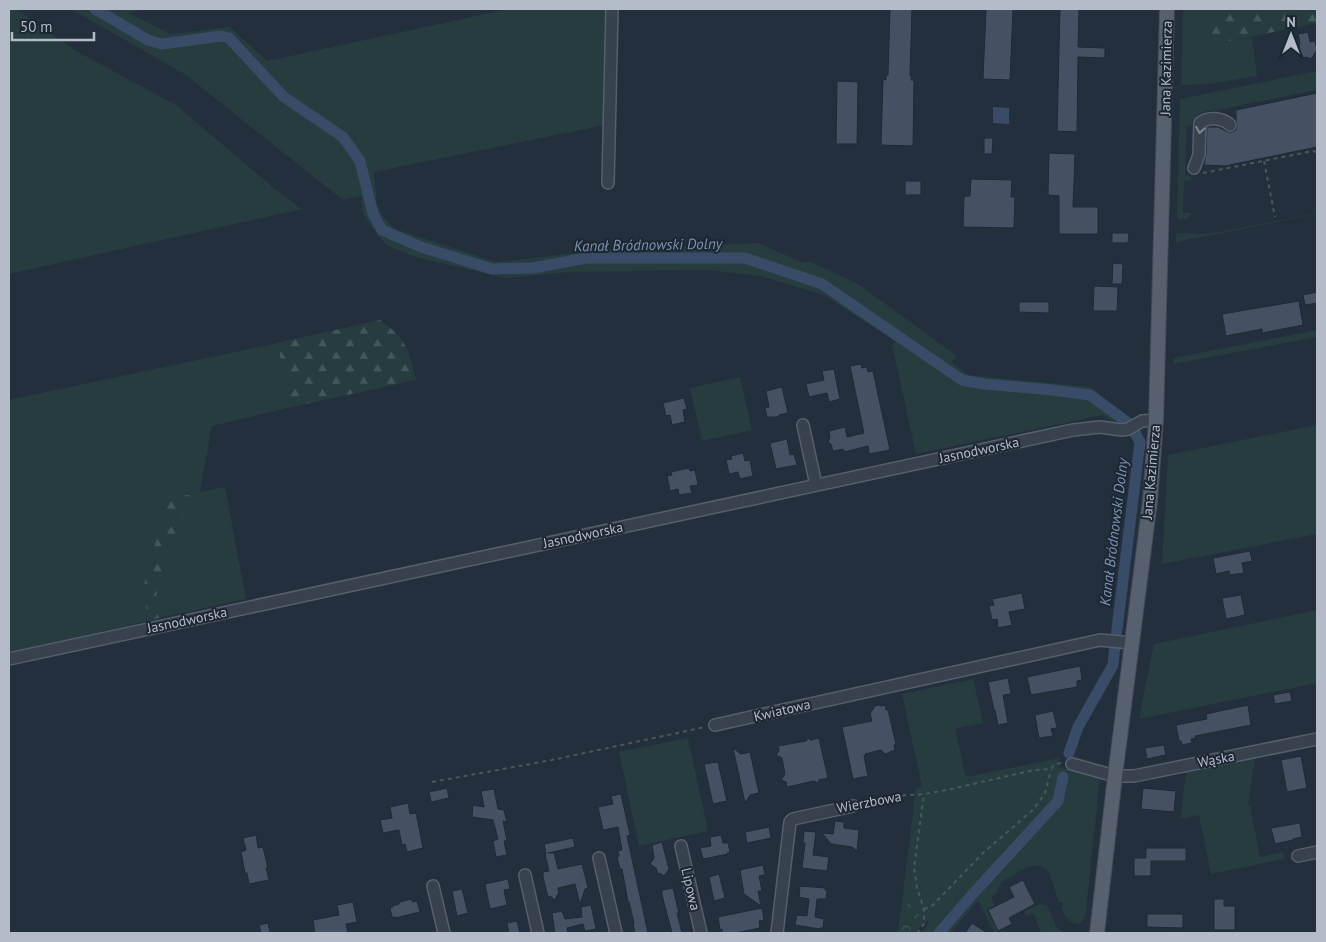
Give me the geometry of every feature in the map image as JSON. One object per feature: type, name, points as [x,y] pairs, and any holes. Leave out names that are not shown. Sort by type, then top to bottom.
[{"type":"main road","name":"Jana Kazimierza","points":[[1098,933],[1115,776],[1150,502],[1156,420],[1167,9]]},
{"type":"street","points":[[608,183],[612,9]]},
{"type":"street","points":[[1196,171],[1199,155],[1200,123],[1208,119],[1223,120],[1230,125]]},
{"type":"street","name":"Jasnodworska","points":[[9,659],[1073,430],[1100,427],[1122,430],[1142,421],[1156,420]]},
{"type":"street","points":[[802,425],[816,485]]},
{"type":"street","name":"Kwiatowa","points":[[715,725],[1100,640],[1132,643]]},
{"type":"street","name":"Wąska","points":[[1115,776],[1134,776],[1317,739]]},
{"type":"street","points":[[1072,764],[1115,776]]},
{"type":"street","name":"Wierzbowa","points":[[777,933],[790,822],[793,819],[853,806]]},
{"type":"street","name":"Lipowa","points":[[681,846],[701,933]]},
{"type":"street","points":[[1298,856],[1317,852]]},
{"type":"street","points":[[599,858],[616,933]]},
{"type":"street","points":[[525,875],[538,933]]},
{"type":"street","points":[[433,886],[444,933]]},
{"type":"path","points":[[1196,171],[1313,150],[1317,152]]},
{"type":"path","points":[[1264,160],[1275,217]]},
{"type":"path","points":[[432,782],[552,760],[715,725]]},
{"type":"path","points":[[924,909],[932,906],[983,854],[1034,809],[1045,794],[1051,769],[1058,763]]},
{"type":"path","name":"Wierzbowa","points":[[853,806],[896,796],[924,794],[1034,770],[1051,769]]},
{"type":"path","points":[[917,933],[924,924],[924,909],[917,888],[914,868],[924,794]]},
{"type":"green space","points":[[9,9],[16,9],[76,51],[176,105],[275,189],[302,209],[9,274]]},
{"type":"green space","points":[[71,9],[146,9],[128,13],[170,34],[230,27],[267,61],[509,9],[609,9],[605,125],[374,172],[377,204],[382,215],[395,229],[496,262],[611,249],[758,243],[804,263],[811,262],[858,284],[957,356],[952,362],[968,375],[1091,387],[1131,421],[1119,425],[1103,415],[916,454],[892,344],[896,342],[824,295],[760,276],[709,270],[569,272],[505,278],[415,257],[388,246],[378,236],[363,214],[361,196],[343,200],[186,75]]},
{"type":"green space","points":[[1183,9],[1209,9],[1211,45],[1252,37],[1257,76],[1209,84],[1181,85]]},
{"type":"green space","points":[[1209,9],[1317,9],[1317,23],[1211,45]]},
{"type":"green space","points":[[1317,71],[1317,90],[1205,112],[1195,118],[1191,126],[1187,126],[1185,175],[1190,176],[1192,180],[1184,181],[1183,213],[1191,213],[1188,219],[1177,218],[1180,99]]},
{"type":"green space","points":[[1317,213],[1176,242],[1176,234],[1179,233],[1214,233]]},
{"type":"green space","points":[[380,320],[401,339],[411,360],[416,380],[292,407],[277,343]]},
{"type":"green space","points":[[1317,330],[1317,337],[1173,364],[1173,358]]},
{"type":"green space","points":[[277,343],[292,407],[212,426],[200,492],[225,487],[246,599],[159,618],[156,587],[160,575],[165,500],[144,585],[147,621],[9,654],[9,400]]},
{"type":"green space","points":[[740,377],[752,430],[702,441],[690,388]]},
{"type":"green space","points":[[1317,425],[1317,534],[1162,564],[1168,455]]},
{"type":"green space","points":[[192,494],[158,581],[156,596],[159,618],[147,621],[144,585],[165,500]]},
{"type":"green space","points":[[1317,610],[1317,683],[1139,719],[1154,644]]},
{"type":"green space","points":[[973,679],[983,723],[955,729],[966,777],[1060,758],[1058,767],[1100,779],[1085,918],[1079,924],[1067,918],[1061,906],[1063,902],[1059,903],[1047,870],[1043,866],[1038,865],[1025,868],[1002,882],[997,893],[991,897],[995,905],[987,910],[999,933],[995,933],[978,901],[950,933],[920,933],[927,926],[928,920],[918,929],[921,903],[905,907],[901,933],[898,933],[916,788],[922,786],[902,694]]},
{"type":"green space","points":[[688,738],[708,831],[639,846],[619,752]]},
{"type":"green space","points":[[1255,757],[1248,805],[1250,805],[1260,857],[1283,852],[1284,859],[1211,874],[1199,815],[1180,819],[1186,771]]},
{"type":"green space","points":[[914,902],[921,903],[918,929],[913,933],[901,933],[905,906]]},
{"type":"green space","points":[[1040,904],[1048,907],[1056,927],[1065,933],[1041,933],[1034,914],[1026,916],[1024,912]]},
{"type":"water","points":[[993,107],[1009,108],[1009,124],[993,123]]},
{"type":"building","points":[[890,9],[912,9],[910,76],[912,76],[911,80],[914,80],[913,146],[881,145],[883,79],[886,80],[886,75],[888,75]]},
{"type":"building","points":[[986,9],[1013,9],[1010,80],[983,79]]},
{"type":"building","points":[[1060,9],[1079,9],[1078,47],[1105,48],[1105,58],[1078,57],[1077,132],[1057,131]]},
{"type":"building","points":[[1308,32],[1310,42],[1315,41],[1317,50],[1311,59],[1307,57],[1301,58],[1299,44],[1298,34]]},
{"type":"building","points":[[837,81],[858,82],[857,144],[836,144]]},
{"type":"building","points":[[1317,93],[1317,147],[1225,166],[1204,165],[1207,127],[1218,127],[1232,132],[1237,127],[1236,110]]},
{"type":"building","points":[[984,138],[993,138],[992,154],[984,154]]},
{"type":"building","points":[[1049,153],[1075,154],[1073,207],[1098,207],[1098,234],[1059,234],[1059,196],[1048,195]]},
{"type":"building","points":[[971,179],[1012,180],[1011,197],[1015,197],[1014,228],[963,227],[964,196],[970,196]]},
{"type":"building","points":[[905,181],[921,181],[921,195],[905,195]]},
{"type":"building","points":[[1112,233],[1129,233],[1128,243],[1112,243]]},
{"type":"building","points":[[1113,263],[1123,264],[1122,284],[1112,284]]},
{"type":"building","points":[[1094,286],[1118,287],[1117,311],[1093,311]]},
{"type":"building","points":[[1317,292],[1317,303],[1305,305],[1303,295]]},
{"type":"building","points":[[1299,301],[1303,325],[1262,333],[1262,329],[1226,336],[1222,314]]},
{"type":"building","points":[[1019,302],[1049,302],[1049,313],[1019,312]]},
{"type":"building","points":[[861,364],[862,368],[867,367],[868,372],[873,371],[890,450],[869,454],[868,446],[844,452],[843,449],[833,451],[831,444],[828,442],[830,438],[829,431],[845,427],[847,437],[864,433],[850,366]]},
{"type":"building","points":[[834,369],[840,399],[829,402],[827,393],[809,397],[806,384],[824,380],[822,371]]},
{"type":"building","points":[[782,387],[788,413],[778,417],[767,417],[765,408],[769,407],[766,391]]},
{"type":"building","points":[[684,398],[687,409],[683,410],[685,422],[672,425],[670,415],[666,416],[663,403]]},
{"type":"building","points":[[787,439],[790,455],[794,454],[797,465],[776,469],[770,443]]},
{"type":"building","points":[[743,453],[745,461],[750,460],[753,476],[740,479],[738,472],[729,474],[726,460],[732,459],[731,456]]},
{"type":"building","points":[[689,468],[690,471],[695,470],[698,485],[690,486],[692,493],[679,495],[678,489],[670,491],[667,476],[672,475],[671,472]]},
{"type":"building","points":[[1250,551],[1252,561],[1242,563],[1244,573],[1230,575],[1229,571],[1216,574],[1213,558]]},
{"type":"building","points":[[1022,593],[1025,609],[1009,612],[1012,625],[998,628],[997,619],[992,620],[989,606],[994,605],[992,599]]},
{"type":"building","points":[[1241,595],[1245,615],[1226,619],[1222,598]]},
{"type":"building","points":[[1080,666],[1082,680],[1077,681],[1077,687],[1031,695],[1027,677]]},
{"type":"building","points":[[1008,678],[1011,694],[1003,695],[1008,723],[998,725],[988,682]]},
{"type":"building","points":[[1290,692],[1292,701],[1275,704],[1273,695]]},
{"type":"building","points":[[885,705],[886,710],[888,710],[896,744],[894,745],[895,750],[885,754],[881,750],[865,754],[868,776],[853,779],[842,727],[872,721],[870,714],[875,706]]},
{"type":"building","points":[[1248,705],[1251,725],[1195,736],[1196,738],[1191,739],[1192,743],[1182,745],[1181,741],[1179,741],[1176,725],[1207,719],[1206,714]]},
{"type":"building","points":[[1053,711],[1057,727],[1051,729],[1053,736],[1039,738],[1035,715]]},
{"type":"building","points":[[808,738],[810,740],[819,738],[828,778],[819,780],[818,783],[814,781],[787,787],[786,782],[781,780],[785,774],[782,758],[776,755],[779,751],[778,746],[806,741]]},
{"type":"building","points":[[1164,745],[1166,755],[1147,759],[1145,748]]},
{"type":"building","points":[[733,748],[741,754],[750,752],[759,793],[750,795],[745,803]]},
{"type":"building","points":[[1301,756],[1307,788],[1287,792],[1281,760]]},
{"type":"building","points":[[718,762],[727,801],[713,804],[704,764]]},
{"type":"building","points":[[447,788],[449,798],[431,802],[429,792]]},
{"type":"building","points":[[1143,788],[1176,791],[1174,812],[1141,809]]},
{"type":"building","points":[[494,789],[498,809],[504,810],[507,822],[503,821],[507,841],[504,841],[507,855],[496,857],[493,841],[498,839],[493,820],[472,817],[473,805],[484,807],[481,791]]},
{"type":"building","points":[[621,794],[630,835],[627,836],[648,933],[635,933],[622,869],[620,869],[617,857],[619,856],[618,851],[622,850],[618,827],[603,830],[598,807],[613,804],[611,796]]},
{"type":"building","points":[[408,803],[410,814],[416,813],[423,848],[407,852],[405,844],[402,845],[399,830],[383,833],[380,820],[392,818],[390,807]]},
{"type":"building","points":[[835,821],[844,822],[844,828],[859,830],[857,851],[852,847],[831,844],[822,833],[833,834]]},
{"type":"building","points":[[1300,823],[1302,837],[1275,844],[1271,828]]},
{"type":"building","points":[[769,827],[771,838],[747,843],[745,832]]},
{"type":"building","points":[[804,831],[816,832],[813,855],[829,857],[827,871],[802,868],[805,843],[803,843]]},
{"type":"building","points":[[256,835],[258,848],[263,847],[269,880],[249,884],[241,852],[246,850],[243,838]]},
{"type":"building","points":[[721,835],[723,843],[728,843],[730,852],[703,859],[700,848],[711,846],[710,837]]},
{"type":"building","points":[[573,838],[575,847],[548,853],[554,853],[558,869],[582,864],[588,888],[585,889],[580,904],[575,884],[558,888],[559,894],[555,900],[550,896],[548,897],[543,877],[543,872],[549,871],[544,844]]},
{"type":"building","points":[[662,842],[669,869],[664,876],[660,873],[658,874],[656,868],[650,864],[654,858],[652,845]]},
{"type":"building","points":[[1146,848],[1186,848],[1186,861],[1151,861],[1151,876],[1134,876],[1134,858],[1146,858]]},
{"type":"building","points":[[763,865],[765,875],[759,876],[762,891],[758,891],[761,906],[744,894],[740,870]]},
{"type":"building","points":[[719,874],[725,898],[714,901],[709,877]]},
{"type":"building","points":[[508,879],[510,889],[504,890],[507,905],[490,909],[485,884]]},
{"type":"building","points":[[1023,880],[1035,904],[1009,918],[1012,924],[998,931],[988,910],[1014,897],[1009,887]]},
{"type":"building","points":[[800,886],[825,888],[827,890],[826,899],[817,899],[815,917],[824,919],[823,928],[795,925],[797,915],[807,916],[809,899],[799,897]]},
{"type":"building","points":[[673,888],[682,933],[672,933],[662,895],[662,890]]},
{"type":"building","points":[[462,889],[468,913],[457,916],[452,891]]},
{"type":"building","points":[[412,899],[412,902],[417,901],[420,912],[395,918],[392,917],[390,908],[392,906]]},
{"type":"building","points":[[1214,899],[1224,899],[1224,906],[1235,906],[1235,930],[1214,930]]},
{"type":"building","points":[[353,902],[357,922],[346,924],[348,933],[315,933],[313,920],[339,915],[337,905]]},
{"type":"building","points":[[591,905],[596,929],[585,931],[583,924],[567,928],[568,933],[555,933],[552,913],[562,911],[565,919],[582,917],[581,907]]},
{"type":"building","points":[[762,908],[764,920],[759,921],[760,928],[735,933],[722,933],[722,929],[720,930],[718,917]]},
{"type":"building","points":[[1147,914],[1183,914],[1183,928],[1147,927]]},
{"type":"building","points":[[517,921],[520,933],[509,933],[507,923]]},
{"type":"building","points":[[268,923],[270,933],[261,933],[259,925]]},
{"type":"building","points":[[972,923],[987,933],[965,933]]},
{"type":"waterway","name":"Kanał Bródnowski Dolny","points":[[95,9],[148,40],[162,44],[221,36],[229,38],[284,97],[343,137],[360,161],[373,214],[382,230],[421,247],[492,269],[533,268],[586,258],[745,258],[822,284],[962,380],[1090,395],[1127,422]]},
{"type":"waterway","name":"Kanał Bródnowski Dolny","points":[[1116,637],[1140,442],[1135,433]]},
{"type":"waterway","name":"Kanał Bródnowski Dolny","points":[[1069,753],[1078,727],[1113,665],[1115,645]]},
{"type":"waterway","name":"Kanał Bródnowski Dolny","points":[[939,933],[1058,801],[1063,777]]}]
